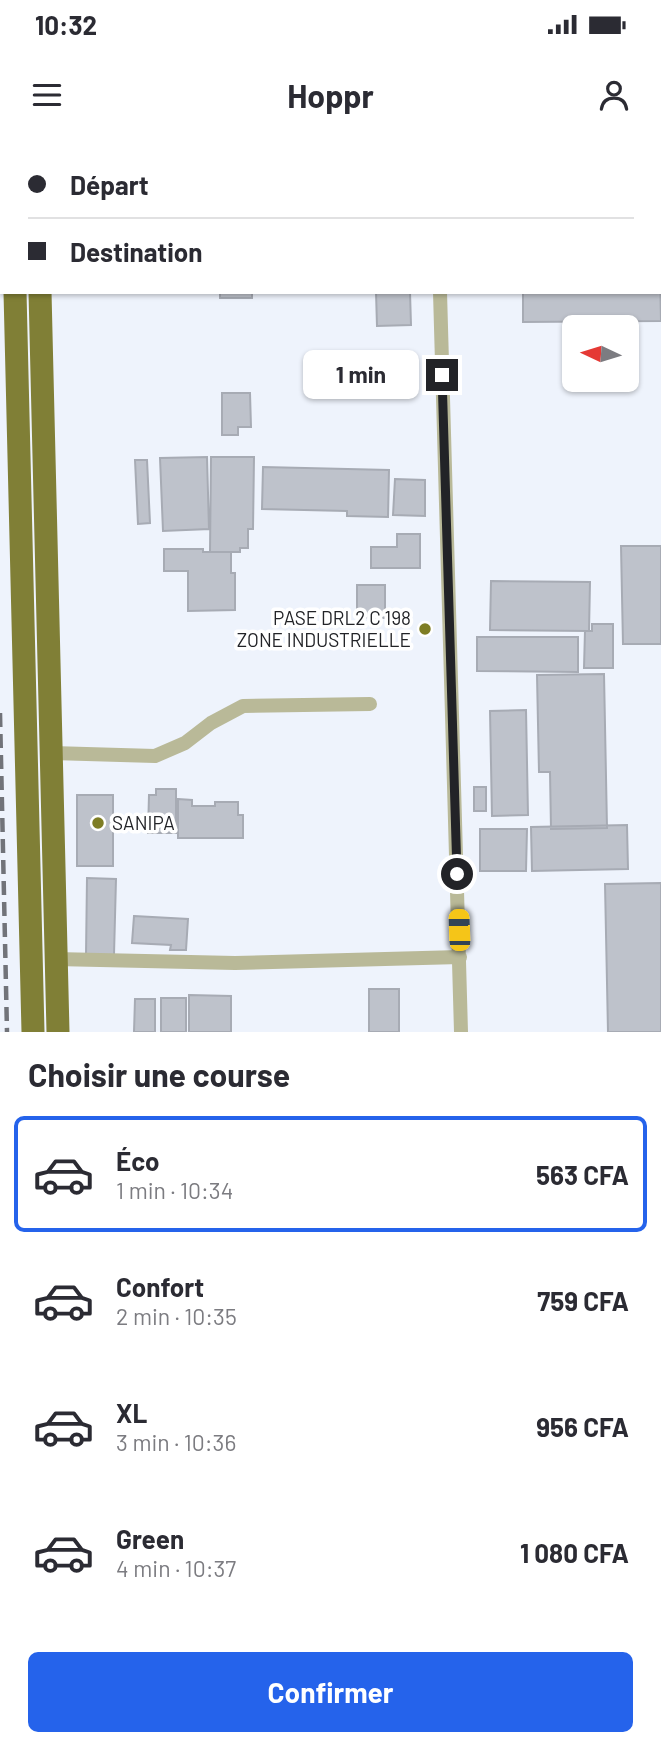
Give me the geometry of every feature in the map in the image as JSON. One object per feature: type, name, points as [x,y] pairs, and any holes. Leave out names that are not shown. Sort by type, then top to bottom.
[{"type":"highway","points":[[15,294],[33,1032]]},
{"type":"highway","points":[[40,294],[58,1032]]},
{"type":"street","points":[[440,294],[461,1032]]},
{"type":"street","points":[[52,753],[155,756],[185,743],[211,723],[243,706],[370,704]]},
{"type":"street","points":[[55,960],[235,963],[460,957]]},
{"type":"building","points":[[220,294],[252,294],[252,298],[220,298]]},
{"type":"building","points":[[376,294],[410,294],[411,325],[377,326]]},
{"type":"building","points":[[523,294],[660,294],[661,321],[639,321],[639,315],[562,315],[562,322],[523,322]]},
{"type":"building","points":[[222,393],[250,393],[251,427],[238,427],[238,435],[222,435]]},
{"type":"building","points":[[207,457],[209,529],[163,531],[160,458]]},
{"type":"building","points":[[211,457],[254,457],[253,529],[248,529],[248,548],[240,548],[240,552],[210,552]]},
{"type":"building","points":[[135,460],[147,460],[150,523],[138,524]]},
{"type":"building","points":[[263,467],[389,470],[388,517],[347,516],[347,511],[262,509]]},
{"type":"building","points":[[395,479],[425,480],[425,516],[393,515]]},
{"type":"building","points":[[397,534],[420,534],[420,568],[371,568],[371,547],[397,547]]},
{"type":"building","points":[[621,546],[661,546],[661,644],[623,644]]},
{"type":"building","points":[[164,549],[231,552],[231,573],[235,573],[235,610],[188,611],[188,571],[164,571]]},
{"type":"building","points":[[491,581],[590,582],[589,631],[490,630]]},
{"type":"building","points":[[357,585],[385,585],[385,618],[357,617]]},
{"type":"building","points":[[592,624],[613,624],[613,668],[584,668],[585,631],[592,631]]},
{"type":"building","points":[[477,637],[578,637],[578,672],[477,671]]},
{"type":"building","points":[[604,674],[607,828],[551,829],[550,772],[539,772],[537,675]]},
{"type":"building","points":[[526,710],[528,815],[492,816],[490,711]]},
{"type":"building","points":[[474,787],[486,787],[486,811],[474,811]]},
{"type":"building","points":[[156,789],[176,789],[176,833],[148,833],[149,795],[156,795]]},
{"type":"building","points":[[77,795],[113,795],[113,866],[77,866]]},
{"type":"building","points":[[178,799],[192,800],[192,806],[238,802],[238,815],[243,815],[243,838],[178,838]]},
{"type":"building","points":[[627,825],[628,869],[532,871],[531,827]]},
{"type":"building","points":[[480,829],[527,829],[526,871],[480,871]]},
{"type":"building","points":[[87,878],[116,879],[114,955],[86,955]]},
{"type":"building","points":[[661,883],[661,1032],[608,1032],[605,884]]},
{"type":"building","points":[[134,916],[188,919],[186,950],[170,950],[171,945],[132,943]]},
{"type":"building","points":[[369,989],[399,989],[399,1032],[369,1032]]},
{"type":"building","points":[[189,995],[231,996],[231,1032],[189,1032]]},
{"type":"building","points":[[161,998],[186,998],[186,1032],[161,1032]]},
{"type":"building","points":[[135,999],[155,999],[155,1032],[134,1032]]},
{"type":"railway","points":[[0,713],[7,1032]]},
{"type":"place","name":"PASE DRL2 C 198 ZONE INDUSTRIELLE","points":[[425,629]]},
{"type":"place","name":"SANIPA","points":[[98,823]]},
{"type":"route","points":[[442,375],[457,874]]}]
